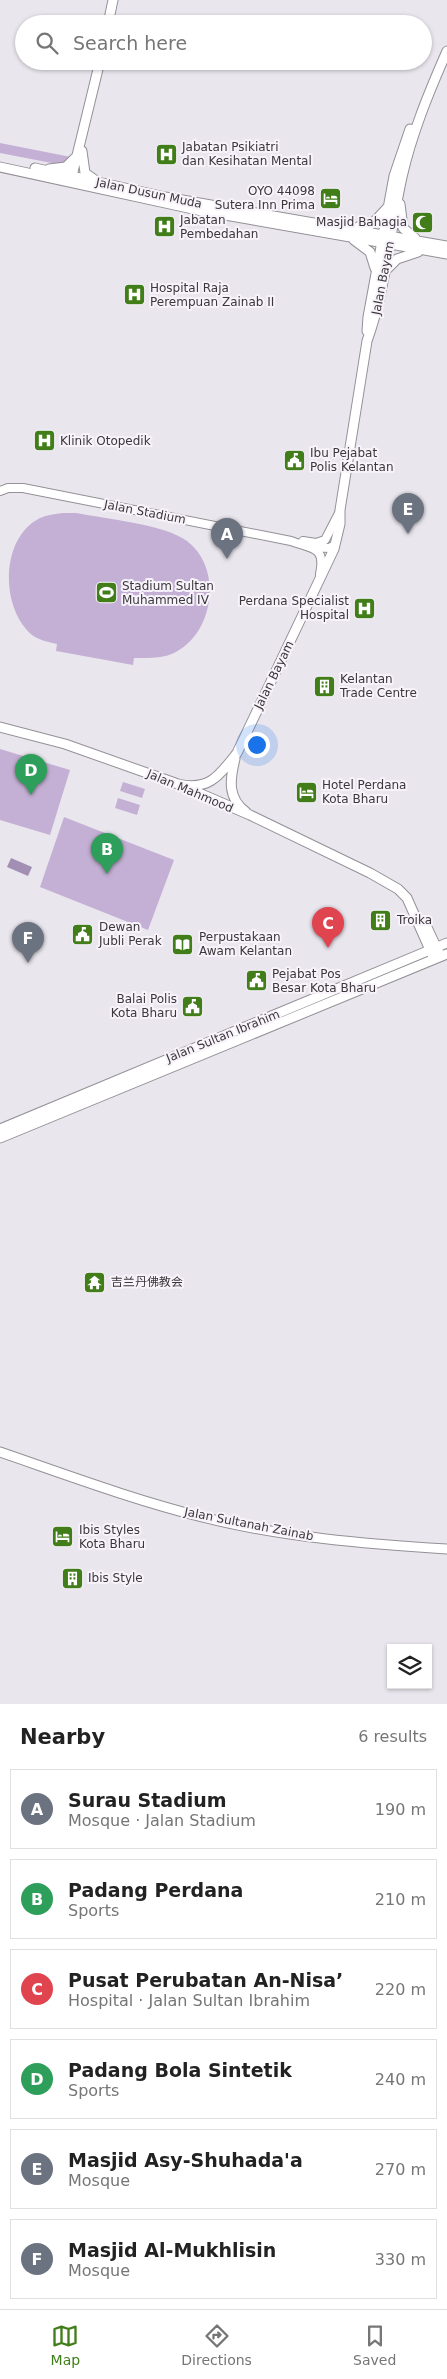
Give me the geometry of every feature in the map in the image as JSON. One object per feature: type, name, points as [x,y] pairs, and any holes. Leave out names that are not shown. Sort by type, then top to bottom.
[{"type":"main road","points":[[110,15],[112,0]]},
{"type":"main road","name":"Jalan Bayam","points":[[178,784],[194,787],[209,782],[221,774],[237,754],[335,545],[340,524],[340,510],[367,341],[375,318],[384,274],[386,240],[407,157],[426,97],[447,51]]},
{"type":"main road","points":[[74,180],[98,70]]},
{"type":"main road","points":[[367,341],[368,318],[374,284],[386,240],[389,203],[400,156],[426,97]]},
{"type":"main road","points":[[42,170],[68,166],[79,153]]},
{"type":"main road","points":[[79,153],[85,173],[101,183]]},
{"type":"main road","name":"Jalan Dusun Muda","points":[[0,161],[42,170],[74,180],[101,183],[342,231]]},
{"type":"main road","points":[[0,167],[74,180],[202,211],[342,231],[426,246],[447,246]]},
{"type":"main road","points":[[399,192],[403,228],[426,246],[447,254]]},
{"type":"main road","points":[[342,231],[372,224],[381,216],[389,203]]},
{"type":"main road","points":[[342,231],[370,252],[374,263],[374,284]]},
{"type":"main road","points":[[384,274],[397,259],[426,246]]},
{"type":"main road","name":"Jalan Mahmood","points":[[1,726],[65,744],[178,784],[250,815],[370,873],[399,883],[410,891],[438,954]]},
{"type":"main road","points":[[237,754],[231,774],[231,792],[235,802],[250,815]]},
{"type":"main road","name":"Jalan Sultan Ibrahim","points":[[0,1138],[438,954],[447,943]]},
{"type":"main road","name":"Jalan Sultan Ibrahim","points":[[0,1129],[438,954]]},
{"type":"main road","name":"Jalan Sultanah Zainab","points":[[0,1452],[117,1492],[203,1518],[297,1536],[447,1549]]},
{"type":"street","name":"Jalan Stadium","points":[[0,491],[8,488],[23,488],[291,541]]},
{"type":"street","name":"Jalan Bayam","points":[[291,541],[316,543],[325,540],[332,530],[340,510]]},
{"type":"street","points":[[291,541],[329,548],[335,545]]},
{"type":"street","name":"Jalan Bayam","points":[[310,546],[321,557],[317,586]]},
{"type":"shaded area","points":[[0,143],[71,157],[62,165],[0,153]]},
{"type":"shaded area","name":"Stadium Sultan Muhammed IV","points":[[63,513],[76,513],[150,526],[177,535],[187,541],[198,553],[206,567],[209,583],[206,615],[199,630],[189,643],[166,656],[134,658],[133,665],[56,651],[57,644],[41,640],[32,635],[22,623],[14,608],[9,574],[11,557],[17,541],[27,528],[40,518]]},
{"type":"shaded area","points":[[0,749],[70,770],[50,835],[0,820]]},
{"type":"shaded area","points":[[123,782],[145,789],[142,798],[120,791]]},
{"type":"shaded area","points":[[118,798],[140,805],[137,815],[115,808]]},
{"type":"shaded area","points":[[64,817],[174,860],[148,930],[40,887]]},
{"type":"shaded area","points":[[11,858],[32,867],[28,876],[7,867]]},
{"type":"place","name":"Jabatan Psikiatri dan Kesihatan Mental","points":[[166,154]]},
{"type":"place","name":"OYO 44098 Sutera Inn Prima","points":[[331,198]]},
{"type":"place","name":"Masjid Bahagia","points":[[423,222]]},
{"type":"place","name":"Jabatan Pembedahan","points":[[164,227]]},
{"type":"place","name":"Hospital Raja Perempuan Zainab II","points":[[134,295]]},
{"type":"place","name":"Klinik Otopedik","points":[[44,441]]},
{"type":"place","name":"Ibu Pejabat Polis Kelantan","points":[[294,460]]},
{"type":"place","name":"Masjid Asy-Shuhada'a","points":[[408,534]]},
{"type":"place","name":"Surau Stadium","points":[[227,559]]},
{"type":"place","name":"Stadium Sultan Muhammed IV","points":[[106,593]]},
{"type":"place","name":"Perdana Specialist Hospital","points":[[365,608]]},
{"type":"place","name":"Kelantan Trade Centre","points":[[324,686]]},
{"type":"place","name":"Hotel Perdana Kota Bharu","points":[[306,792]]},
{"type":"place","name":"Padang Bola Sintetik","points":[[31,795]]},
{"type":"place","name":"Padang Perdana","points":[[107,874]]},
{"type":"place","name":"Troika","points":[[381,920]]},
{"type":"place","name":"Dewan Jubli Perak","points":[[83,934]]},
{"type":"place","name":"Perpustakaan Awam Kelantan","points":[[183,944]]},
{"type":"place","name":"Pusat Perubatan An-Nisa’","points":[[328,948]]},
{"type":"place","name":"Masjid Al-Mukhlisin","points":[[28,963]]},
{"type":"place","name":"Pejabat Pos Besar Kota Bharu","points":[[256,981]]},
{"type":"place","name":"Balai Polis Kota Bharu","points":[[193,1006]]},
{"type":"place","name":"吉兰丹佛教会","points":[[95,1282]]},
{"type":"place","name":"Ibis Styles Kota Bharu","points":[[63,1537]]},
{"type":"place","name":"Ibis Style","points":[[72,1578]]}]
